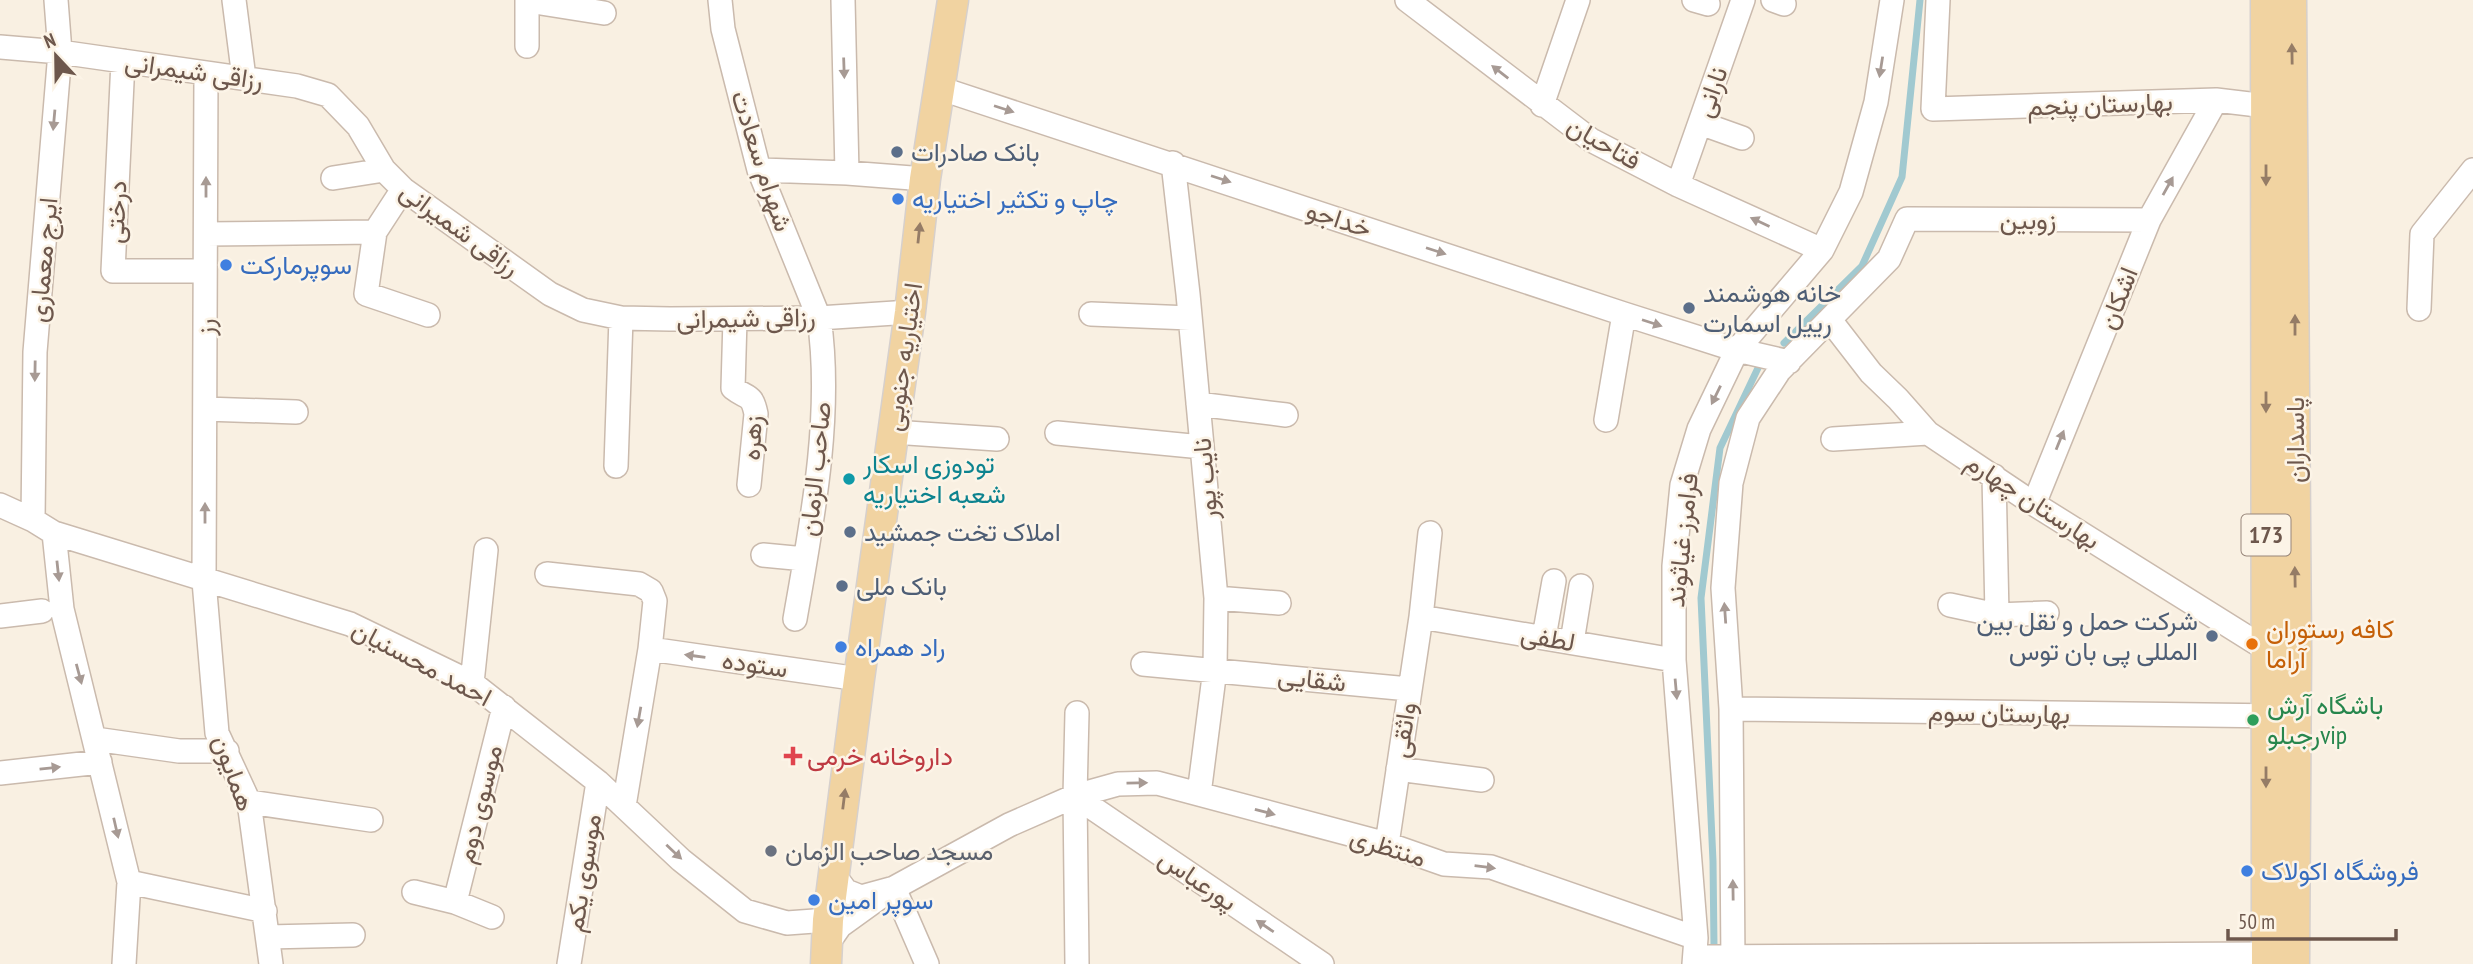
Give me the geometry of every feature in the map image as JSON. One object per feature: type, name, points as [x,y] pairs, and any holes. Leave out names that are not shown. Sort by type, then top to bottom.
[{"type":"main road","name":"اختیاریه جنوبی","points":[[827,944],[925,179],[953,0]]},
{"type":"main road","name":"پاسداران","points":[[2266,0],[2280,107],[2296,650],[2281,717],[2276,961]]},
{"type":"main road","name":"پاسداران","points":[[2281,717],[2266,649],[2280,107],[2291,0]]},
{"type":"street","name":"ایرج معماری","points":[[33,520],[35,352],[60,52],[56,0]]},
{"type":"street","points":[[234,0],[244,78]]},
{"type":"street","points":[[527,46],[527,0],[604,13]]},
{"type":"street","name":"شهرام سعادت","points":[[720,0],[723,29],[759,170],[819,318]]},
{"type":"street","points":[[842,0],[847,173]]},
{"type":"street","name":"فتاحیان","points":[[1407,0],[1430,8],[1542,105],[1591,140],[1678,185],[1822,250]]},
{"type":"street","points":[[1542,105],[1578,0]]},
{"type":"street","name":"نارانی","points":[[1678,185],[1743,0]]},
{"type":"street","name":"فرامرز غیاثوند","points":[[1695,953],[1674,660],[1674,566],[1682,485],[1699,429],[1737,350],[1822,250],[1851,192],[1876,102],[1892,0]]},
{"type":"street","name":"بهارستان پنجم","points":[[1938,0],[1933,108],[2216,100],[2280,107]]},
{"type":"street","name":"رزاقی شیمرانی","points":[[0,47],[60,52],[244,78],[298,86],[328,95]]},
{"type":"street","name":"درختی","points":[[123,61],[113,271],[205,271]]},
{"type":"street","name":"رز","points":[[204,581],[206,73]]},
{"type":"street","name":"خداجو","points":[[939,88],[1624,314],[1737,350],[1789,362]]},
{"type":"street","name":"رزاقی شمیرانی","points":[[328,95],[358,126],[384,170],[403,190],[550,294],[583,310]]},
{"type":"street","name":"اشکان","points":[[2034,503],[2149,220],[2216,100]]},
{"type":"street","points":[[1700,123],[1742,138]]},
{"type":"street","name":"نایب پور","points":[[1173,163],[1216,598],[1215,669],[1199,794]]},
{"type":"street","points":[[333,178],[384,170]]},
{"type":"street","points":[[759,170],[925,179]]},
{"type":"street","points":[[2419,309],[2422,234],[2473,170]]},
{"type":"street","points":[[403,190],[375,232],[366,294],[428,315]]},
{"type":"street","name":"فرامرز غیاثوند","points":[[1733,961],[1731,709],[1723,588],[1731,483],[1748,418],[1779,371],[1889,259],[1906,219]]},
{"type":"street","name":"زوبین","points":[[1906,219],[2149,220]]},
{"type":"street","points":[[206,234],[375,232]]},
{"type":"street","name":"رزاقی شیمرانی","points":[[583,310],[621,318],[735,319],[819,318],[910,312]]},
{"type":"street","points":[[1091,314],[1190,318]]},
{"type":"street","points":[[1606,419],[1624,314]]},
{"type":"street","points":[[616,467],[621,318]]},
{"type":"street","name":"صاحب الزمان","points":[[794,619],[806,559],[822,428],[823,342],[819,318]]},
{"type":"street","name":"زهره","points":[[735,319],[733,388],[749,396],[754,403],[756,414],[750,485]]},
{"type":"street","name":"بهارستان چهارم","points":[[1830,320],[1871,373],[1898,398],[1928,433],[2266,649]]},
{"type":"street","points":[[1198,404],[1286,415]]},
{"type":"street","points":[[205,409],[296,412]]},
{"type":"street","points":[[893,432],[997,439]]},
{"type":"street","points":[[1057,433],[1202,447]]},
{"type":"street","points":[[1833,439],[1928,433]]},
{"type":"street","points":[[1994,477],[1997,615]]},
{"type":"street","name":"احمد محسنیان","points":[[0,505],[54,533],[350,624],[472,683],[598,782],[681,860],[745,911],[788,923],[827,944]]},
{"type":"street","points":[[54,533],[62,609],[129,882],[124,964]]},
{"type":"street","name":"واثقی","points":[[1387,844],[1421,617],[1430,533]]},
{"type":"street","points":[[472,683],[486,550]]},
{"type":"street","points":[[764,555],[806,559]]},
{"type":"street","points":[[547,574],[639,584],[651,591],[654,601],[650,649],[624,806]]},
{"type":"street","name":"همایون","points":[[204,581],[218,733],[249,802],[271,964]]},
{"type":"street","points":[[1544,638],[1554,581]]},
{"type":"street","points":[[1572,642],[1581,586]]},
{"type":"street","points":[[1216,598],[1279,603]]},
{"type":"street","points":[[1950,605],[1997,615],[2047,612]]},
{"type":"street","points":[[0,616],[42,611]]},
{"type":"street","name":"لطفی","points":[[1421,617],[1674,660]]},
{"type":"street","name":"ستوده","points":[[650,649],[859,679]]},
{"type":"street","points":[[2266,649],[2296,650]]},
{"type":"street","name":"شقایی","points":[[1143,664],[1409,689]]},
{"type":"street","name":"موسوی دوم","points":[[455,902],[504,707]]},
{"type":"street","name":"بهارستان سوم","points":[[1731,709],[2281,717]]},
{"type":"street","points":[[1077,713],[1077,964]]},
{"type":"street","points":[[95,739],[179,751],[227,751]]},
{"type":"street","points":[[0,773],[100,762]]},
{"type":"street","points":[[1398,769],[1482,780]]},
{"type":"street","name":"موسوی یکم","points":[[569,964],[598,782]]},
{"type":"street","name":"منتظری","points":[[894,888],[1009,825],[1075,796],[1118,784],[1157,783],[1387,844],[1444,864],[1491,867],[1695,953],[1733,961],[2276,961]]},
{"type":"street","name":"پورعباس","points":[[1075,796],[1321,964]]},
{"type":"street","points":[[249,802],[371,820]]},
{"type":"street","points":[[834,875],[846,891],[861,897],[894,888]]},
{"type":"street","points":[[129,882],[265,911]]},
{"type":"street","points":[[827,944],[840,926],[894,888]]},
{"type":"street","points":[[894,888],[927,964]]},
{"type":"street","points":[[414,892],[455,902],[492,917]]},
{"type":"street","points":[[268,937],[353,935]]},
{"type":"waterway","points":[[1784,343],[1862,266],[1902,177],[1920,0]]},
{"type":"waterway","points":[[1714,946],[1713,861],[1701,598],[1720,448],[1758,368]]},
{"type":"place","name":"بانک صادرات","points":[[897,152]]},
{"type":"place","name":"چاپ و تکثیر اختیاریه","points":[[898,199]]},
{"type":"place","name":"سوپرمارکت","points":[[226,265]]},
{"type":"place","name":"خانه هوشمند رییل اسمارت","points":[[1689,308]]},
{"type":"place","name":"تودوزی اسکار شعبه اختیاریه","points":[[849,479]]},
{"type":"place","name":"املاک تخت جمشید","points":[[850,532]]},
{"type":"place","name":"بانک ملی","points":[[842,586]]},
{"type":"place","name":"شرکت حمل و نقل بین المللی پی بان توس","points":[[2212,636]]},
{"type":"place","name":"کافه رستوران آراما","points":[[2252,644]]},
{"type":"place","name":"راد همراه","points":[[841,647]]},
{"type":"place","name":"باشگاه آرش رجبلوvip","points":[[2253,720]]},
{"type":"place","name":"داروخانه خرمی","points":[[793,756]]},
{"type":"place","name":"مسجد صاحب الزمان","points":[[771,851]]},
{"type":"place","name":"فروشگاه اکولاک","points":[[2247,871]]},
{"type":"place","name":"سوپر امین","points":[[814,900]]}]
